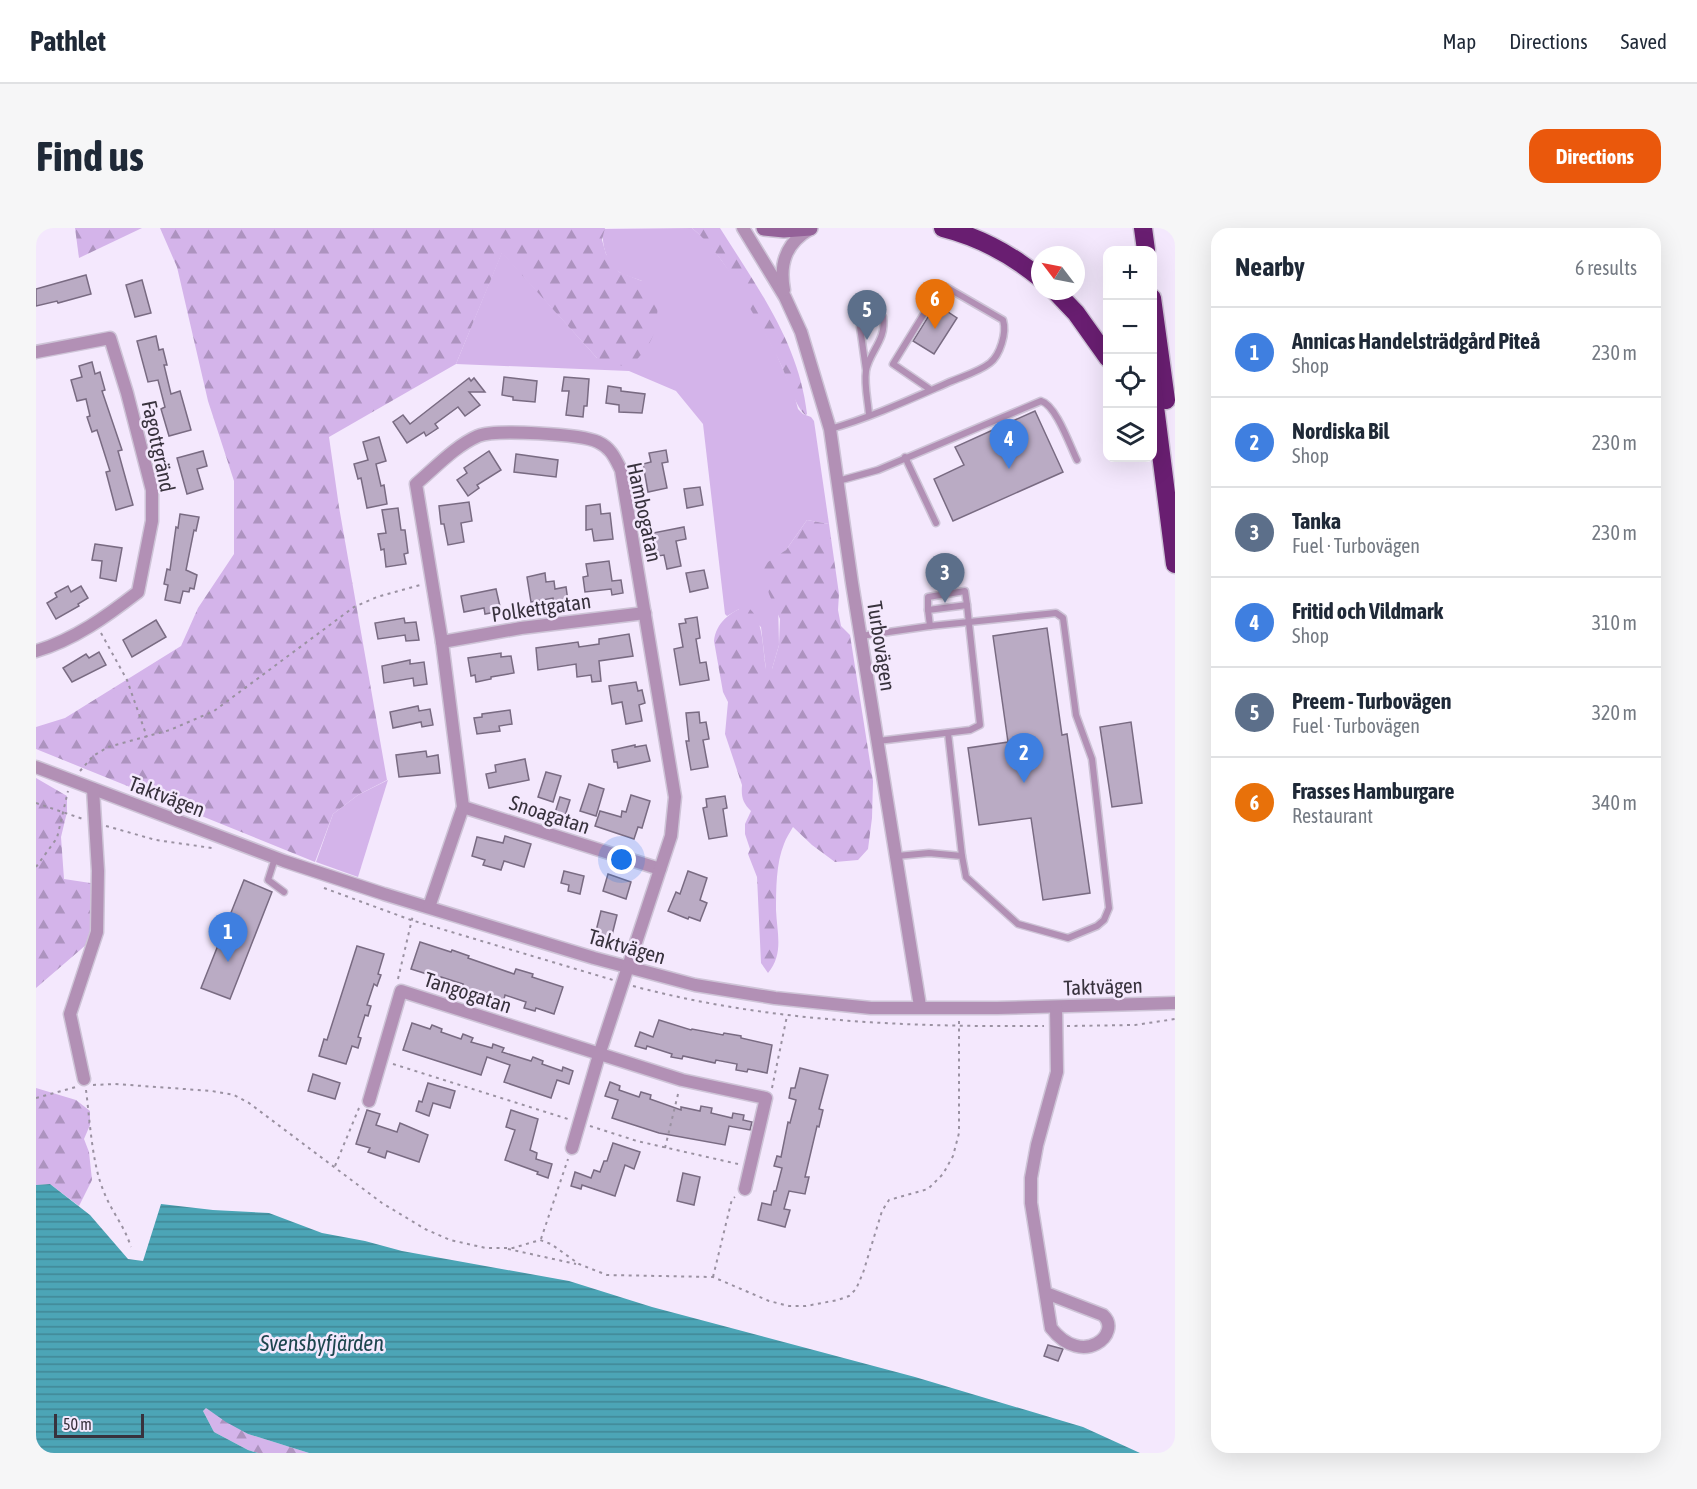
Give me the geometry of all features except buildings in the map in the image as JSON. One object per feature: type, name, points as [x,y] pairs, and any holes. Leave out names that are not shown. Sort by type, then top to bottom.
[{"type":"highway","points":[[943,228],[999,250],[1031,272]]},
{"type":"highway","points":[[1132,228],[1134,246]]},
{"type":"highway","points":[[1143,228],[1145,246]]},
{"type":"highway","points":[[1064,300],[1076,313],[1105,354]]},
{"type":"highway","points":[[1152,300],[1175,471]]},
{"type":"highway","points":[[1155,408],[1175,564]]},
{"type":"highway","points":[[1152,462],[1166,517],[1175,569]]},
{"type":"main road","points":[[764,228],[784,230],[810,228]]},
{"type":"street","name":"Turbovägen","points":[[743,228],[785,297],[801,332],[814,369],[830,429],[920,1006]]},
{"type":"street","name":"Turbovägen","points":[[785,297],[781,276],[783,259],[791,243],[810,228]]},
{"type":"street","name":"Fagottgränd","points":[[36,352],[110,338],[152,490],[152,521],[138,592],[111,614],[58,645],[36,651]]},
{"type":"street","name":"Hambogatan","points":[[429,907],[463,807],[442,642],[416,484],[459,447],[480,436],[513,433],[597,441],[611,450],[621,470],[675,797],[670,836],[629,967]]},
{"type":"street","name":"Polkettgatan","points":[[442,642],[521,628],[645,613]]},
{"type":"street","name":"Taktvägen","points":[[36,767],[275,858],[429,907],[695,985],[775,998],[871,1008],[1056,1007],[1175,1003]]},
{"type":"street","points":[[82,1084],[69,1014],[97,932],[98,871],[93,789]]},
{"type":"street","name":"Snoagatan","points":[[463,807],[660,869]]},
{"type":"street","points":[[572,1148],[599,1055],[629,967]]},
{"type":"street","name":"Tangogatan","points":[[369,1101],[401,991],[682,1080],[766,1098]]},
{"type":"street","points":[[1047,1293],[1107,1318],[1108,1327],[1104,1337],[1090,1348],[1081,1348],[1055,1334],[1051,1328],[1031,1203],[1037,1145],[1057,1072],[1056,1007]]},
{"type":"street","points":[[745,1189],[766,1098]]},
{"type":"lane","points":[[830,429],[849,424],[931,390],[991,362],[1004,338],[1003,320],[945,287],[938,291],[892,364],[931,390]]},
{"type":"lane","points":[[866,370],[882,335],[883,317],[875,312],[866,315],[860,325],[869,415]]},
{"type":"lane","points":[[837,481],[878,470],[1041,401],[1046,402],[1053,410],[1077,460]]},
{"type":"lane","points":[[905,457],[936,523]]},
{"type":"lane","points":[[878,741],[970,730],[980,725],[965,591],[928,597],[930,626]]},
{"type":"lane","points":[[928,610],[967,605]]},
{"type":"lane","points":[[861,636],[968,621],[1056,613],[1063,618],[1076,715],[1092,759],[1109,908],[1104,920],[1097,926],[1068,938],[1018,924],[966,877],[948,733]]},
{"type":"lane","points":[[897,856],[929,853],[962,856]]},
{"type":"lane","points":[[275,858],[267,880],[284,892]]},
{"type":"path","points":[[36,867],[57,838],[61,828],[66,796],[73,782],[84,766],[100,751],[188,724],[214,711],[354,607],[377,597],[432,581]]},
{"type":"path","points":[[95,623],[127,680],[147,737]]},
{"type":"path","points":[[401,991],[398,979],[416,903]]},
{"type":"path","points":[[36,1098],[82,1084],[212,1091],[234,1095],[249,1103],[336,1166],[382,1203],[425,1229],[464,1244],[505,1248],[579,1264],[616,1276],[713,1277],[754,1296],[789,1306],[831,1302],[852,1293],[860,1283],[882,1211],[889,1200],[928,1189],[943,1174],[953,1156],[959,1134],[959,1007]]},
{"type":"path","points":[[766,1098],[772,1088],[787,1016]]},
{"type":"path","points":[[381,1060],[637,1141],[750,1167]]},
{"type":"path","points":[[665,1148],[682,1080]]},
{"type":"path","points":[[82,1084],[97,1173],[104,1194],[125,1228],[131,1247]]},
{"type":"path","points":[[336,1166],[358,1109],[369,1101]]},
{"type":"path","points":[[540,1240],[572,1148]]},
{"type":"path","points":[[713,1277],[732,1199],[745,1189]]},
{"type":"path","points":[[505,1248],[540,1240],[551,1244],[579,1264]]},
{"type":"green space","points":[[75,228],[142,228],[79,258]]},
{"type":"green space","points":[[160,228],[605,228],[602,240],[606,254],[619,272],[642,281],[658,297],[657,319],[653,336],[629,368],[597,358],[502,253],[456,364],[329,437],[339,507],[387,780],[358,795],[333,814],[315,862],[36,749],[36,727],[65,718],[181,646],[198,608],[234,554],[234,481],[208,401],[177,267]]},
{"type":"green space","points":[[692,228],[708,242],[736,280],[775,351],[794,394],[798,409],[814,421],[829,524],[807,520],[786,550],[777,557],[779,645],[772,669],[766,670],[761,627],[739,609],[727,616],[725,614],[703,424],[676,391],[629,371],[456,364],[502,252],[597,358],[642,281],[621,273],[611,263],[604,246],[604,229]]},
{"type":"green space","points":[[692,228],[720,228],[762,294],[786,340],[795,363],[806,415],[792,394],[775,352],[732,276],[710,246]]},
{"type":"green space","points":[[807,520],[829,524],[839,594],[838,610],[841,626],[850,635],[873,781],[872,818],[868,849],[858,860],[835,862],[793,827],[779,860],[776,894],[778,951],[768,973],[761,963],[757,877],[748,854],[750,849],[745,834],[745,824],[751,811],[743,800],[742,785],[725,734],[728,702],[723,692],[714,641],[725,619],[746,606],[757,618],[762,634],[766,669],[772,669],[779,645],[780,619],[769,594],[762,566],[786,550]]},
{"type":"green space","points":[[36,778],[67,796],[67,812],[61,837],[64,879],[97,884],[94,938],[36,988]]},
{"type":"green space","points":[[388,780],[358,877],[316,862],[333,814],[358,795]]},
{"type":"green space","points":[[36,1088],[76,1100],[90,1111],[90,1125],[84,1139],[89,1152],[92,1180],[79,1206],[50,1184],[36,1185]]},
{"type":"green space","points":[[206,1408],[248,1434],[309,1453],[258,1453],[248,1450],[214,1432],[203,1411]]},
{"type":"water","name":"Svensbyfjärden","points":[[50,1184],[90,1215],[128,1259],[143,1261],[161,1204],[269,1213],[322,1233],[402,1251],[569,1281],[652,1307],[915,1377],[1083,1427],[1140,1453],[309,1453],[248,1434],[206,1408],[203,1411],[214,1432],[258,1453],[36,1453],[36,1185]]},
{"type":"place","name":"Frasses Hamburgare","points":[[935,329]]},
{"type":"place","name":"Preem - Turbovägen","points":[[867,340]]},
{"type":"place","name":"Fritid och Vildmark","points":[[1009,469]]},
{"type":"place","name":"Tanka","points":[[945,603]]},
{"type":"place","name":"Nordiska Bil","points":[[1024,783]]},
{"type":"place","name":"Annicas Handelsträdgård Piteå","points":[[228,962]]}]
